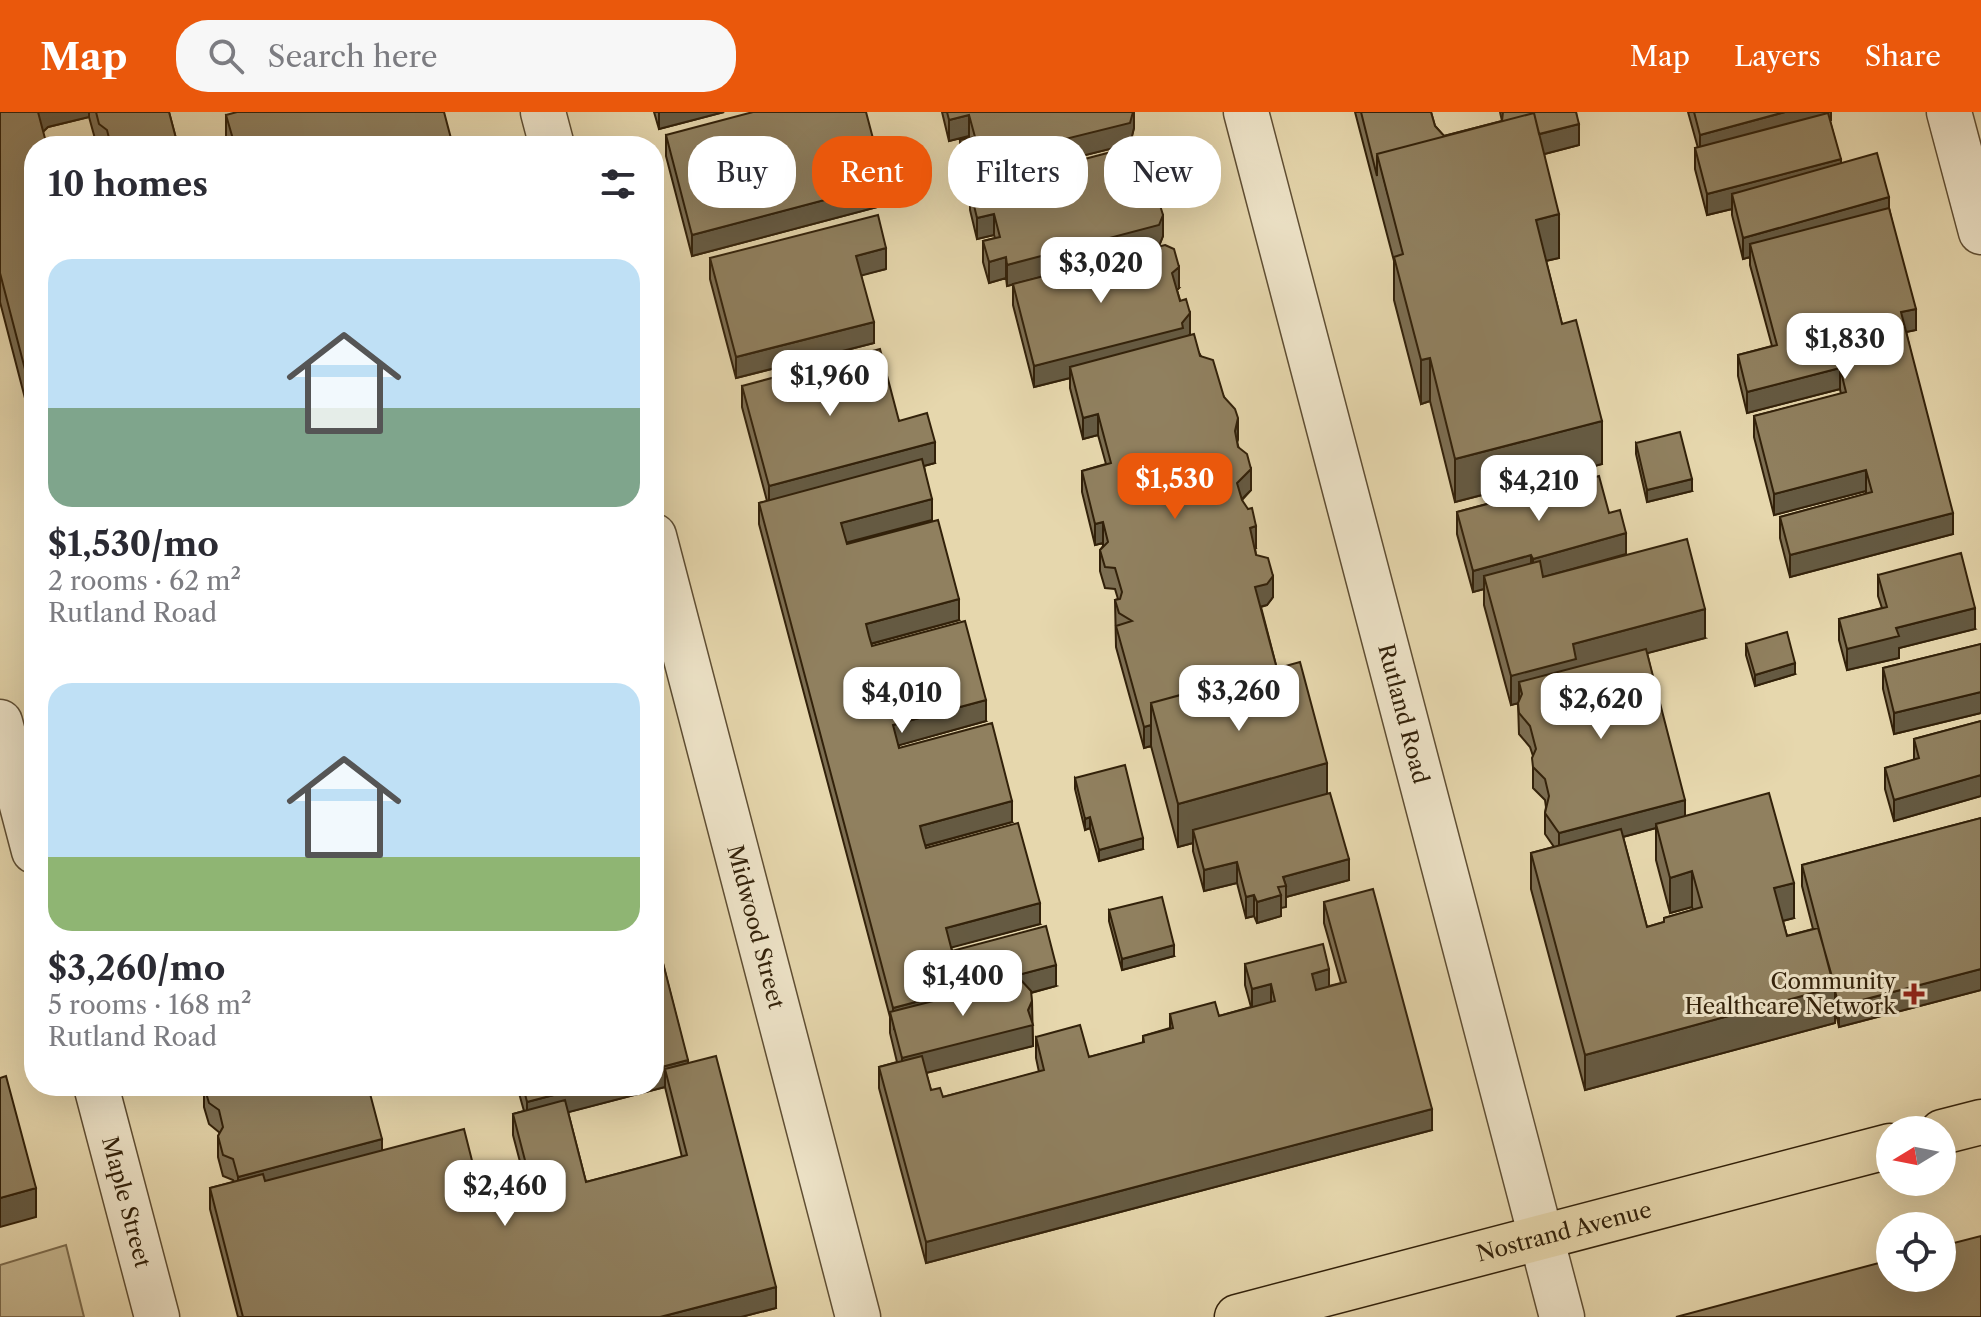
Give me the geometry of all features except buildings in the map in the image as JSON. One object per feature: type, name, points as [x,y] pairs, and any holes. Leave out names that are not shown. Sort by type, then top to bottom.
[{"type":"main road","points":[[1956,1128],[1981,1122]]},
{"type":"main road","name":"Nostrand Avenue","points":[[1237,1317],[1876,1150]]},
{"type":"street","points":[[543,112],[549,136]]},
{"type":"street","name":"Rutland Road","points":[[1246,112],[1562,1317]]},
{"type":"street","points":[[1949,112],[1981,232]]},
{"type":"street","name":"Midwood Street","points":[[664,574],[858,1317]]},
{"type":"street","points":[[0,722],[24,813]]},
{"type":"street","name":"Maple Street","points":[[99,1096],[157,1317]]},
{"type":"shaded area","points":[[66,1245],[84,1317],[0,1317],[0,1265]]},
{"type":"place","name":"Community Healthcare Network","points":[[1914,994]]}]
